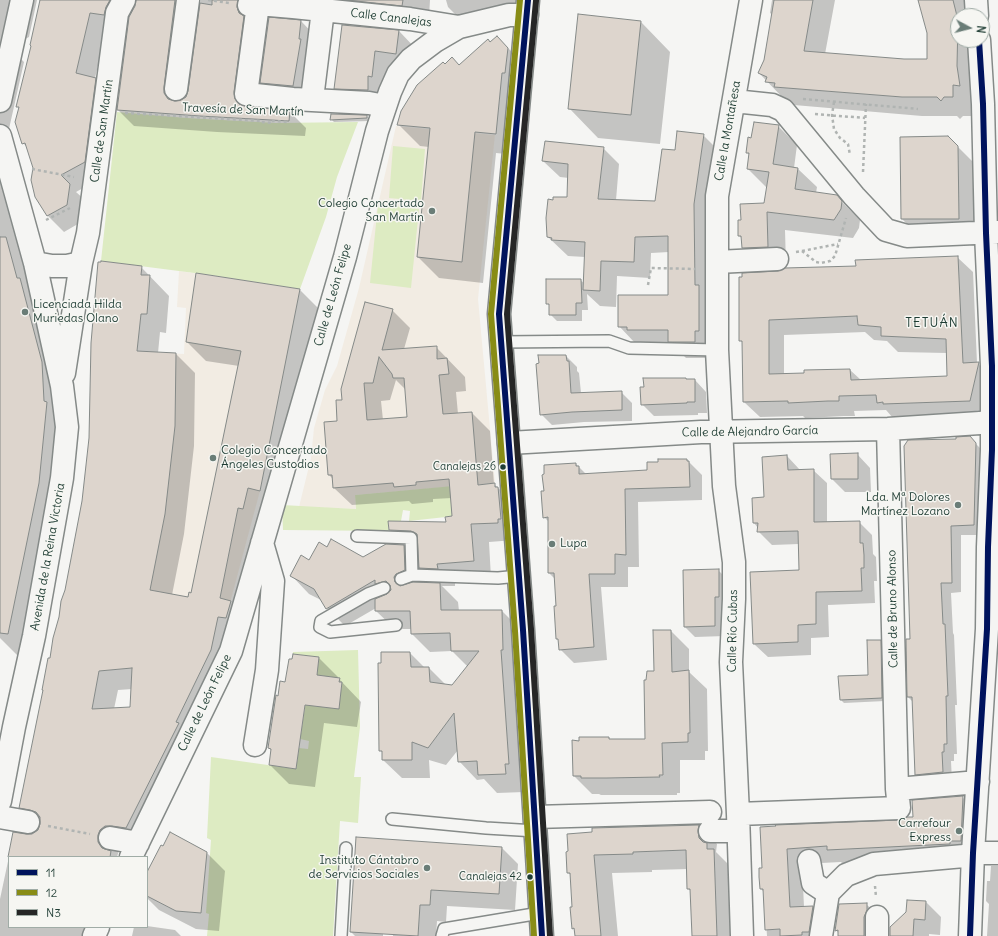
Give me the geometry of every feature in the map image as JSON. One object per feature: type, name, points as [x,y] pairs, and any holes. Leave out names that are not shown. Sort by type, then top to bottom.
[{"type":"street","points":[[0,101],[22,0]]},
{"type":"street","name":"Calle de San Martín","points":[[81,263],[88,233],[117,13],[124,0]]},
{"type":"street","points":[[176,89],[188,0]]},
{"type":"street","name":"Calle la Montañesa","points":[[722,432],[717,350],[717,196],[751,0]]},
{"type":"street","name":"Calle Canalejas","points":[[385,106],[369,103],[293,99],[246,94],[254,4],[410,19],[459,27]]},
{"type":"street","points":[[527,8],[499,314],[536,824],[542,936]]},
{"type":"street","name":"Calle de León Felipe","points":[[135,850],[231,651],[345,257],[377,131],[398,74],[411,59],[435,41],[459,27],[509,15],[527,8]]},
{"type":"street","points":[[312,99],[323,10]]},
{"type":"street","points":[[970,936],[978,782],[993,630],[988,547],[992,450],[992,232],[980,48]]},
{"type":"street","points":[[734,101],[772,105],[783,110],[854,196],[886,230],[907,236],[992,232]]},
{"type":"street","name":"Avenida de la Reina Victoria","points":[[0,136],[35,263],[62,386],[67,427],[62,478],[34,636],[7,733],[0,801]]},
{"type":"street","points":[[717,262],[777,259]]},
{"type":"street","points":[[35,263],[52,266],[68,266],[81,263]]},
{"type":"street","name":"Avenida de la Reina Victoria","points":[[62,386],[81,263]]},
{"type":"street","name":"Calle de Alejandro García","points":[[509,443],[722,432],[888,428],[980,423],[991,421]]},
{"type":"street","name":"Calle de Bruno Alonso","points":[[738,822],[899,808],[897,789],[888,428]]},
{"type":"street","name":"Calle Río Cubas","points":[[722,432],[724,486],[734,562],[731,662],[742,936]]},
{"type":"street","points":[[255,745],[267,670],[272,581],[262,543]]},
{"type":"street","points":[[897,789],[978,782]]},
{"type":"street","points":[[0,818],[28,822]]},
{"type":"street","points":[[536,824],[738,822]]},
{"type":"street","points":[[110,838],[135,850]]},
{"type":"street","points":[[822,936],[828,893],[846,875],[874,864],[964,856],[974,853],[998,853]]},
{"type":"street","points":[[808,861],[813,884],[828,893]]},
{"type":"lane","points":[[501,342],[608,341],[629,348],[717,350]]},
{"type":"lane","points":[[357,536],[411,538],[412,575]]},
{"type":"lane","points":[[401,579],[412,575],[498,578],[518,576]]},
{"type":"lane","points":[[384,588],[368,594],[321,621],[320,627],[330,632],[396,625]]},
{"type":"lane","points":[[392,819],[486,828],[536,824]]},
{"type":"lane","points":[[341,936],[346,848]]},
{"type":"lane","points":[[442,936],[444,929],[540,913]]},
{"type":"path","points":[[802,99],[918,109]]},
{"type":"path","points":[[834,102],[832,115],[834,129],[840,138],[848,144],[850,158],[848,164],[839,177]]},
{"type":"path","points":[[862,204],[866,104]]},
{"type":"path","name":"Travesía de San Martín","points":[[105,112],[261,121],[273,123],[273,121],[293,122]]},
{"type":"path","points":[[827,115],[865,118]]},
{"type":"path","points":[[8,164],[94,189]]},
{"type":"path","points":[[24,224],[38,224],[94,189]]},
{"type":"path","points":[[802,251],[816,262],[821,263],[830,261],[835,256],[846,219]]},
{"type":"path","points":[[777,259],[782,256],[802,251],[838,244]]},
{"type":"path","points":[[648,285],[651,268],[694,269]]},
{"type":"path","points":[[28,822],[110,838]]},
{"type":"path","points":[[874,864],[877,927]]},
{"type":"shaded area","points":[[396,126],[495,135],[478,299],[495,483],[355,495],[356,509],[299,507],[311,458],[314,428],[325,390],[337,366],[359,288]]},
{"type":"shaded area","name":"Colegio Concertado Ángeles Custodios","points":[[179,271],[300,289],[260,491],[226,618],[218,617],[211,652],[179,645],[113,572],[163,353],[184,354],[186,308],[177,307]]},
{"type":"green space","points":[[117,112],[276,123],[358,122],[337,177],[326,217],[300,289],[210,275],[101,261]]},
{"type":"green space","points":[[393,146],[425,149],[421,201],[389,198]]},
{"type":"green space","points":[[378,204],[419,209],[411,288],[370,283]]},
{"type":"green space","points":[[453,486],[451,498],[452,510],[454,510],[455,516],[409,521],[410,511],[403,510],[401,521],[388,521],[389,531],[283,530],[282,505],[356,509],[355,495]]},
{"type":"green space","points":[[358,650],[360,727],[354,777],[361,777],[358,823],[340,821],[333,936],[207,936],[209,914],[206,913],[211,840],[207,838],[211,757],[296,769],[299,748],[308,749],[309,741],[300,739],[306,701],[338,709],[342,682],[316,678],[319,657],[293,654],[293,652]]},
{"type":"building","points":[[40,0],[110,0],[104,15],[90,13],[76,73],[96,78],[85,162],[61,175],[70,184],[67,205],[47,216],[35,197],[31,180],[33,168],[25,143],[22,144],[15,122],[19,107],[16,107],[31,46]]},
{"type":"building","points":[[136,0],[175,0],[164,93],[168,99],[175,101],[186,97],[188,91],[200,3],[212,5],[212,0],[238,0],[237,7],[239,13],[244,16],[234,92],[235,99],[239,104],[245,106],[290,111],[289,121],[117,110],[129,17],[135,6]]},
{"type":"building","points":[[347,0],[403,0],[402,6]]},
{"type":"building","points":[[774,0],[813,0],[804,51],[904,59],[927,59],[927,33],[918,0],[953,0],[955,8],[950,8],[950,48],[957,48],[957,66],[960,86],[953,85],[953,97],[944,97],[941,101],[937,97],[902,97],[774,87],[775,83],[765,82],[767,77],[758,73],[764,60]]},
{"type":"building","points":[[578,14],[641,21],[631,115],[568,109]]},
{"type":"building","points":[[269,17],[301,20],[299,39],[301,39],[293,86],[260,83]]},
{"type":"building","points":[[342,25],[399,30],[396,54],[375,51],[372,77],[368,76],[368,90],[334,89]]},
{"type":"building","points":[[497,36],[508,48],[505,73],[502,73],[496,134],[475,132],[462,262],[417,257],[430,128],[397,125],[401,111],[417,85],[443,62],[445,64],[452,57],[459,65],[488,39],[490,42]]},
{"type":"building","points":[[331,114],[367,115],[367,118],[330,120]]},
{"type":"building","points":[[754,122],[779,125],[773,164],[798,168],[795,189],[837,195],[842,201],[841,209],[834,220],[767,212],[768,247],[742,248],[741,236],[738,236],[738,220],[741,220],[740,204],[764,203],[769,172],[747,169],[749,153],[746,153],[748,137],[751,138]]},
{"type":"building","points":[[677,131],[704,134],[694,204],[695,285],[699,285],[699,331],[695,331],[695,342],[668,342],[668,330],[627,330],[627,327],[618,327],[618,295],[668,295],[668,236],[635,237],[634,262],[601,261],[600,291],[583,290],[585,242],[551,240],[552,238],[547,237],[546,218],[548,199],[553,200],[553,197],[567,197],[568,164],[542,161],[545,141],[604,147],[598,199],[655,201],[662,149],[675,150]]},
{"type":"building","points":[[948,136],[958,146],[959,219],[901,219],[900,137]]},
{"type":"building","points":[[0,237],[6,237],[17,278],[20,278],[42,362],[44,401],[47,402],[39,483],[8,634],[0,633]]},
{"type":"building","points":[[958,256],[963,363],[979,362],[970,401],[883,404],[883,402],[877,403],[876,395],[839,396],[839,401],[788,403],[788,401],[743,402],[742,341],[739,341],[739,277],[742,277],[742,273],[778,271],[785,268],[856,266],[855,260]],"holes":[[[857,316],[858,325],[881,327],[881,336],[946,339],[947,376],[851,380],[850,369],[804,370],[804,373],[769,374],[769,320]]]},
{"type":"building","points":[[101,261],[142,266],[141,275],[150,275],[147,314],[141,314],[137,351],[176,353],[175,426],[165,514],[150,590],[188,597],[189,592],[191,593],[241,351],[186,342],[196,273],[300,289],[260,491],[248,488],[243,509],[238,508],[220,598],[231,601],[226,618],[218,617],[211,650],[176,722],[179,723],[126,828],[105,826],[100,830],[98,842],[102,848],[111,851],[110,856],[8,856],[13,832],[32,834],[38,830],[40,824],[40,817],[36,812],[19,808],[48,658],[50,658],[61,601],[65,590],[82,501],[89,438],[91,343],[98,262]],"holes":[[[132,668],[130,707],[92,709],[99,671]]]},
{"type":"building","points":[[546,279],[581,279],[582,303],[576,303],[576,315],[549,315],[549,304],[546,304]]},
{"type":"building","points":[[365,302],[393,309],[382,350],[437,346],[437,359],[447,358],[449,374],[439,375],[443,414],[472,412],[478,485],[495,483],[495,487],[498,487],[501,519],[498,519],[498,523],[471,524],[474,561],[437,564],[438,569],[419,568],[417,534],[411,531],[389,530],[388,521],[446,522],[445,517],[452,516],[449,479],[416,482],[416,485],[394,487],[393,483],[333,488],[332,475],[328,475],[324,422],[337,421],[336,400],[342,400],[341,389]],"holes":[[[379,357],[392,374],[393,378],[404,378],[407,417],[367,420],[364,383],[373,383]]]},
{"type":"building","points":[[538,355],[566,355],[567,361],[569,361],[571,393],[622,391],[622,410],[540,415],[536,364],[539,363]]},
{"type":"building","points":[[643,378],[695,379],[695,402],[641,405],[640,387],[644,387]]},
{"type":"building","points":[[970,436],[976,443],[974,525],[951,526],[952,583],[941,583],[943,624],[945,624],[948,696],[946,696],[947,744],[944,744],[944,752],[942,752],[943,772],[915,775],[912,697],[907,697],[906,639],[910,639],[904,446],[908,440],[956,439],[956,437]]},
{"type":"building","points":[[858,453],[858,479],[831,479],[830,454]]},
{"type":"building","points":[[787,455],[788,470],[814,469],[814,522],[860,521],[860,543],[863,543],[864,555],[864,568],[861,568],[862,591],[816,592],[816,624],[798,625],[798,642],[753,644],[750,572],[799,570],[798,531],[757,532],[758,523],[753,523],[752,498],[764,497],[762,457]]},
{"type":"building","points":[[658,459],[687,459],[687,461],[689,461],[690,487],[625,489],[626,555],[615,554],[615,574],[589,574],[594,647],[559,650],[558,639],[556,639],[554,573],[548,573],[548,517],[543,518],[541,491],[544,491],[542,475],[544,474],[544,465],[576,463],[576,466],[579,466],[579,474],[647,470],[647,462],[658,462]]},
{"type":"building","points":[[331,539],[363,557],[386,544],[404,545],[405,570],[396,574],[394,577],[395,582],[400,586],[413,582],[440,583],[441,610],[502,610],[503,650],[501,650],[509,764],[505,764],[506,774],[478,775],[477,761],[458,762],[454,713],[428,748],[412,742],[412,760],[382,760],[382,751],[379,751],[378,663],[381,663],[381,652],[410,652],[411,667],[429,667],[430,682],[452,685],[479,651],[451,651],[450,633],[411,634],[410,611],[375,611],[375,599],[387,594],[391,590],[390,585],[386,581],[375,584],[375,580],[326,609],[314,589],[290,576],[301,555],[309,560],[319,542],[327,547]]},
{"type":"building","points":[[719,569],[719,597],[715,597],[715,626],[684,627],[683,570]]},
{"type":"building","points":[[653,630],[671,630],[672,672],[689,670],[690,733],[688,733],[688,742],[662,743],[663,775],[659,775],[660,777],[581,778],[581,776],[573,776],[572,740],[579,741],[579,737],[645,739],[644,680],[646,680],[647,671],[654,671]]},
{"type":"building","points":[[867,640],[881,640],[882,698],[840,700],[838,676],[868,675]]},
{"type":"building","points":[[293,654],[319,657],[317,675],[340,678],[339,682],[342,682],[339,709],[305,705],[296,769],[269,765],[271,749],[268,748],[276,695],[278,696],[280,681],[285,682],[289,659],[292,659]]},
{"type":"building","points":[[963,796],[961,841],[950,841],[950,844],[827,850],[827,846],[787,849],[790,907],[813,906],[809,932],[802,932],[802,935],[780,936],[780,929],[765,930],[763,889],[760,889],[759,877],[759,868],[762,868],[760,827],[776,826],[775,825],[899,820],[907,817],[913,817],[912,800]]},
{"type":"building","points":[[699,825],[699,838],[703,842],[707,843],[707,849],[714,849],[717,936],[692,936],[690,889],[687,889],[686,850],[594,855],[601,936],[575,936],[574,928],[572,929],[570,907],[572,907],[570,873],[567,873],[567,834],[592,832],[592,828]]},
{"type":"building","points":[[170,832],[207,852],[201,913],[176,911],[148,897],[148,870],[161,845],[163,846]]},
{"type":"building","name":"Instituto Cántabro de Servicios Sociales","points":[[356,837],[502,847],[499,894],[431,890],[430,905],[420,905],[418,936],[350,932]]},
{"type":"building","points":[[907,900],[926,901],[925,920],[914,919],[913,936],[890,936],[890,927],[906,912]]},
{"type":"building","points":[[867,903],[867,910],[864,917],[864,936],[838,936],[838,930],[835,931],[839,904]]},
{"type":"transit line","name":"12","points":[[520,0],[491,314],[515,631],[534,936]]},
{"type":"transit line","name":"11","points":[[528,0],[499,314],[523,630],[542,936]]},
{"type":"transit line","name":"N3","points":[[536,1],[507,314],[531,629],[550,936]]},
{"type":"transit line","name":"11","points":[[970,936],[973,853],[987,629],[988,547],[992,450],[992,366],[986,233],[983,104],[980,48]]},
{"type":"place","name":"Colegio Concertado San Martín","points":[[432,211]]},
{"type":"place","name":"Licenciada Hilda Muriedas Olano","points":[[25,312]]},
{"type":"place","name":"Colegio Concertado Ángeles Custodios","points":[[213,458]]},
{"type":"place","name":"Canalejas 26","points":[[503,467]]},
{"type":"place","name":"Lda. Mª Dolores Martínez Lozano","points":[[958,505]]},
{"type":"place","name":"Lupa","points":[[552,544]]},
{"type":"place","name":"Carrefour Express","points":[[959,831]]},
{"type":"place","name":"Instituto Cántabro de Servicios Sociales","points":[[427,868]]},
{"type":"place","name":"Canalejas 42","points":[[530,877]]},
{"type":"district","name":"TETUÁN","points":[[932,323]]}]
